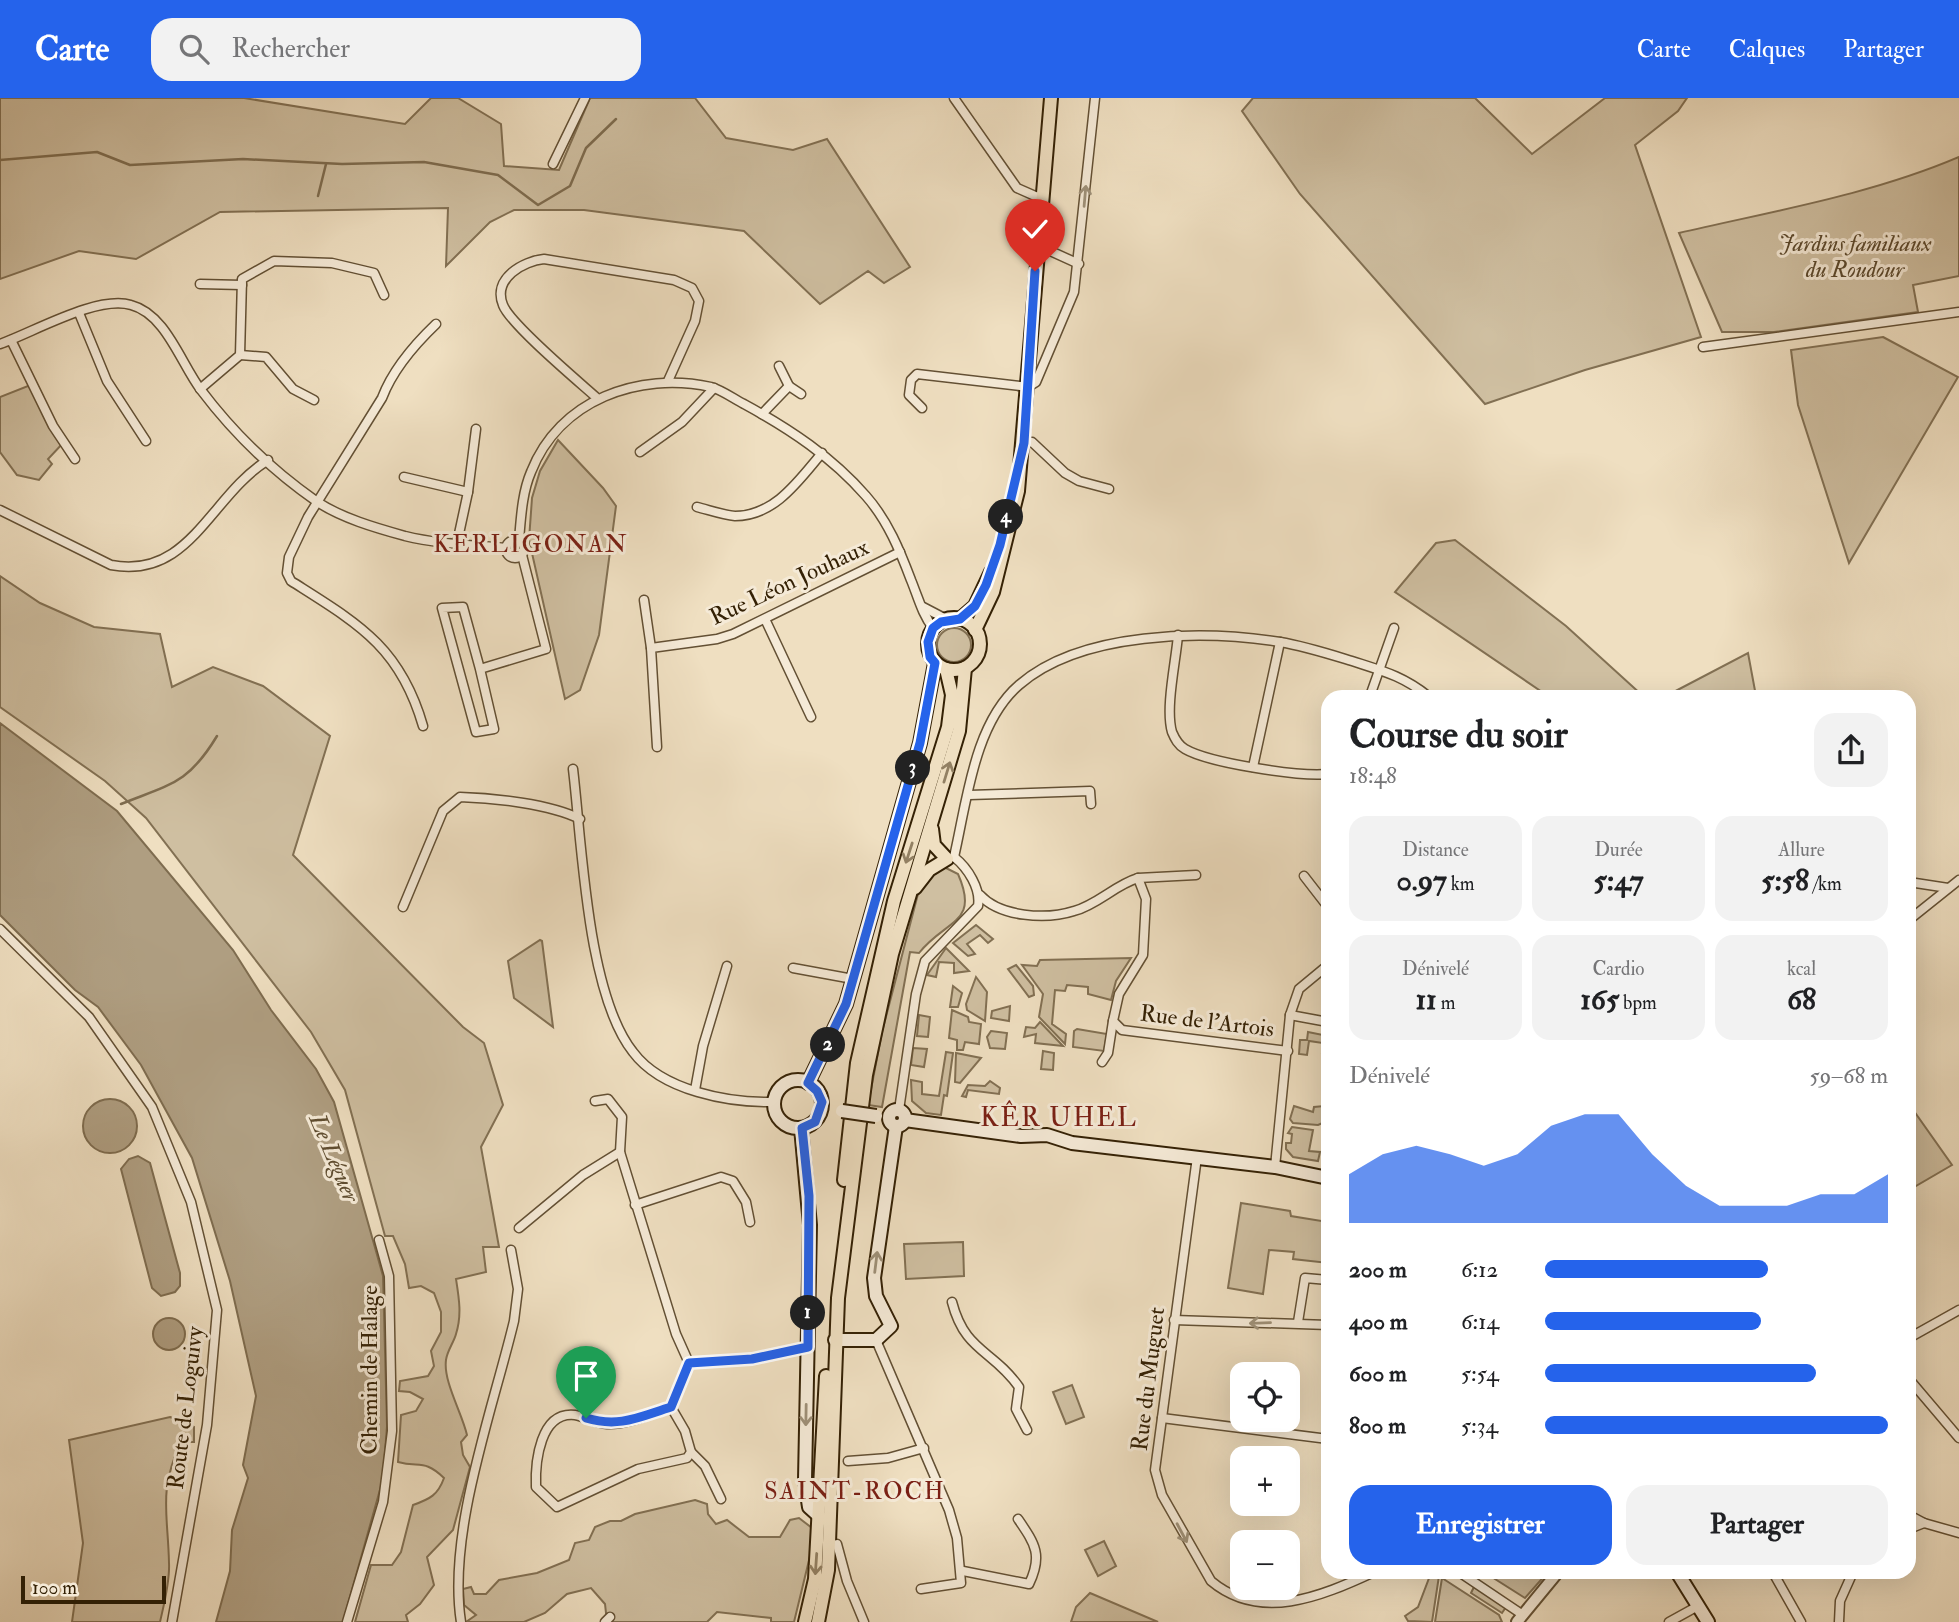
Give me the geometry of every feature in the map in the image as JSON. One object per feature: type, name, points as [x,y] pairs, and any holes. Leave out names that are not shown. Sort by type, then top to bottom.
[{"type":"main road","points":[[975,630],[993,592],[1009,536],[1024,443],[1037,245],[1051,98]]},
{"type":"main road","points":[[805,1622],[815,1578],[831,1308],[857,1063],[894,901],[948,727],[952,695],[941,666],[928,650],[933,628],[946,620],[960,619],[975,606],[986,585],[1000,545],[1024,443]]},
{"type":"main road","points":[[818,1622],[828,1570],[835,1340],[866,1075],[905,907],[960,731],[965,668],[978,652],[979,643],[975,630],[960,619]]},
{"type":"main road","points":[[941,666],[965,668]]},
{"type":"main road","points":[[808,1083],[835,1031],[853,979],[941,666]]},
{"type":"main road","points":[[905,907],[919,881],[951,858],[934,845],[933,816]]},
{"type":"main road","points":[[808,1083],[820,1096],[822,1108],[815,1122],[802,1128],[781,1122],[774,1102],[786,1084],[808,1083]]},
{"type":"main road","points":[[822,1108],[1021,1136],[1048,1135],[1072,1143],[1275,1167],[1321,1177]]},
{"type":"main road","points":[[835,1340],[876,1340],[891,1326],[876,1296],[874,1278],[893,1118]]},
{"type":"main road","points":[[802,1128],[809,1206],[805,1480],[809,1507],[819,1516]]},
{"type":"main road","points":[[1681,1579],[1708,1622]]},
{"type":"street","points":[[553,164],[584,98]]},
{"type":"street","points":[[954,98],[1017,188],[1042,200]]},
{"type":"street","points":[[922,408],[909,395],[911,380],[917,374],[1028,387],[1036,382],[1074,292],[1095,98]]},
{"type":"street","points":[[1037,245],[1079,264]]},
{"type":"street","points":[[597,398],[519,324],[503,305],[505,281],[515,269],[530,261],[544,259],[663,278],[692,288],[699,301],[695,321],[668,381]]},
{"type":"street","points":[[240,355],[242,279],[274,261],[332,263],[374,273],[384,295]]},
{"type":"street","points":[[200,284],[242,285]]},
{"type":"street","points":[[0,344],[110,303],[132,305],[159,326],[200,389],[239,435],[316,501],[337,512],[407,536],[506,548]]},
{"type":"street","points":[[1703,346],[1959,312]]},
{"type":"street","points":[[79,313],[107,382],[146,442]]},
{"type":"street","points":[[423,726],[414,693],[398,666],[376,639],[291,581],[287,573],[289,556],[316,501],[382,398],[388,383],[417,342],[436,324]]},
{"type":"street","points":[[11,340],[53,426],[75,459]]},
{"type":"street","points":[[200,389],[240,355],[266,357],[293,389],[314,400]]},
{"type":"street","points":[[779,366],[789,386],[801,394]]},
{"type":"street","points":[[480,669],[546,649],[522,555],[524,547],[519,540],[530,474],[544,445],[554,433],[597,398],[622,388],[668,381],[713,388],[762,414],[822,453],[869,499],[900,552],[933,628]]},
{"type":"street","points":[[762,414],[789,386]]},
{"type":"street","points":[[640,452],[682,422],[713,388]]},
{"type":"street","points":[[457,543],[468,492],[476,429]]},
{"type":"street","points":[[1024,443],[1032,442],[1065,473],[1079,481],[1109,488]]},
{"type":"street","points":[[697,507],[734,516],[761,512],[790,490],[822,453]]},
{"type":"street","points":[[0,510],[111,565],[124,568],[158,564],[176,553],[243,480],[268,460]]},
{"type":"street","points":[[404,477],[468,492]]},
{"type":"street","points":[[506,548],[510,541],[519,540]]},
{"type":"street","points":[[506,548],[510,557],[522,555]]},
{"type":"street","name":"Rue Léon Jouhaux","points":[[651,648],[717,639],[765,619],[900,552]]},
{"type":"street","points":[[644,600],[651,648],[657,747]]},
{"type":"street","points":[[921,605],[946,620]]},
{"type":"street","points":[[463,607],[480,669],[494,729],[476,732],[442,608],[463,607]]},
{"type":"street","points":[[765,619],[811,717]]},
{"type":"street","points":[[1372,690],[1394,628]]},
{"type":"street","points":[[1196,875],[1138,878],[1074,912],[1014,914],[988,903],[980,895],[962,863],[951,858],[993,717],[1019,685],[1058,659],[1121,643],[1178,635],[1280,642],[1406,678],[1421,690]]},
{"type":"street","points":[[1178,635],[1171,709],[1171,730],[1177,742],[1186,750],[1254,767],[1282,773],[1321,774]]},
{"type":"street","points":[[1254,767],[1280,642]]},
{"type":"street","points":[[573,769],[600,980],[614,1021],[633,1054],[661,1076],[695,1090],[739,1100],[774,1102]]},
{"type":"street","points":[[969,795],[1090,791],[1091,804]]},
{"type":"street","points":[[404,907],[443,811],[460,797],[496,799],[561,810],[580,820]]},
{"type":"street","points":[[1304,876],[1321,898]]},
{"type":"street","name":"Rue de l'Artois","points":[[1138,878],[1146,898],[1143,956],[1119,994],[1113,1021],[1122,1030],[1288,1051]]},
{"type":"street","points":[[1916,914],[1959,880]]},
{"type":"street","points":[[1916,883],[1948,888]]},
{"type":"street","points":[[893,1118],[916,994],[925,961],[973,913],[978,906],[980,895]]},
{"type":"street","name":"Route de Loguivy","points":[[0,929],[89,1017],[113,1051],[152,1107],[191,1202],[216,1310],[208,1424],[172,1622]]},
{"type":"street","points":[[695,1090],[706,1035],[727,966]]},
{"type":"street","points":[[793,968],[853,979]]},
{"type":"street","points":[[1275,1167],[1290,1014],[1299,989],[1321,971]]},
{"type":"street","points":[[1290,1014],[1321,1021]]},
{"type":"street","points":[[1102,1062],[1108,1053],[1113,1021]]},
{"type":"street","points":[[595,1101],[608,1099],[621,1116],[620,1152],[676,1334],[689,1363],[671,1407]]},
{"type":"street","points":[[519,1228],[583,1175],[620,1152]]},
{"type":"street","name":"Rue du Muguet","points":[[1197,1157],[1155,1471],[1162,1495],[1211,1581],[1221,1592],[1242,1604],[1265,1612],[1293,1607],[1358,1579]]},
{"type":"street","points":[[635,1205],[721,1177],[733,1181],[746,1202],[750,1222]]},
{"type":"street","name":"Chemin de Halage","points":[[347,1622],[383,1502],[392,1431],[389,1276],[379,1240]]},
{"type":"street","points":[[461,1622],[458,1585],[464,1523],[514,1321],[517,1289],[511,1250]]},
{"type":"street","points":[[1298,1322],[1304,1278],[1321,1279]]},
{"type":"street","points":[[952,1301],[964,1335],[1006,1368],[1019,1387],[1016,1409],[1027,1430]]},
{"type":"street","points":[[1916,1334],[1959,1310]]},
{"type":"street","points":[[1174,1320],[1321,1324]]},
{"type":"street","points":[[876,1340],[949,1510],[962,1571],[961,1583],[921,1588]]},
{"type":"street","points":[[689,1363],[752,1359],[808,1347]]},
{"type":"street","points":[[1916,1387],[1959,1438]]},
{"type":"street","points":[[671,1407],[620,1423],[606,1424],[574,1415],[560,1417],[549,1424],[544,1434],[538,1459],[537,1487],[557,1507],[638,1469],[675,1463],[687,1458],[691,1452]]},
{"type":"street","points":[[671,1407],[685,1431],[691,1452],[705,1466],[721,1499]]},
{"type":"street","points":[[1162,1418],[1321,1438]]},
{"type":"street","points":[[848,1461],[888,1458],[924,1448]]},
{"type":"street","points":[[962,1571],[1030,1584],[1038,1567],[1034,1543],[1018,1519]]},
{"type":"street","points":[[1916,1519],[1959,1533]]},
{"type":"street","points":[[1916,1526],[1924,1523]]},
{"type":"street","points":[[837,1544],[847,1581],[864,1622]]},
{"type":"street","points":[[1468,1579],[1520,1619],[1552,1579]]},
{"type":"street","points":[[1777,1579],[1801,1622]]},
{"type":"street","points":[[1839,1622],[1840,1601],[1850,1579]]},
{"type":"street","points":[[1669,1622],[1698,1606]]},
{"type":"green space","points":[[0,98],[244,98],[405,124],[431,98],[458,98],[501,124],[504,166],[559,170],[590,98],[695,98],[726,138],[793,150],[827,139],[910,267],[884,283],[868,271],[820,304],[744,231],[584,210],[514,210],[490,222],[446,266],[448,208],[220,212],[136,259],[79,251],[0,279]]},
{"type":"green space","points":[[1253,98],[1475,98],[1532,154],[1605,98],[1687,98],[1678,111],[1635,145],[1701,337],[1585,370],[1485,404],[1300,194],[1242,111]]},
{"type":"green space","name":"Jardins familiaux du Roudour","points":[[1959,157],[1959,276],[1913,285],[1918,312],[1774,332],[1722,332],[1679,233],[1856,192]]},
{"type":"green space","points":[[1883,337],[1958,377],[1849,563],[1798,405],[1791,350]]},
{"type":"green space","points":[[33,384],[64,442],[48,459],[52,464],[39,480],[17,475],[0,452],[0,397]]},
{"type":"green space","points":[[558,440],[603,488],[616,506],[599,635],[580,690],[565,699],[529,540],[532,498],[540,471]]},
{"type":"green space","points":[[1455,540],[1566,626],[1636,690],[1539,690],[1395,592],[1436,543]]},
{"type":"green space","points":[[0,576],[40,603],[94,627],[160,634],[172,687],[213,667],[263,686],[330,736],[293,855],[463,1027],[484,1043],[503,1105],[481,1147],[499,1247],[483,1247],[486,1272],[456,1279],[459,1320],[446,1368],[450,1387],[465,1426],[467,1435],[461,1442],[463,1455],[470,1467],[453,1530],[427,1557],[434,1585],[420,1604],[406,1615],[408,1622],[355,1622],[371,1565],[392,1565],[401,1552],[413,1505],[433,1496],[444,1478],[426,1466],[398,1462],[401,1415],[416,1411],[423,1399],[410,1392],[399,1391],[400,1381],[428,1376],[434,1366],[431,1351],[441,1332],[441,1312],[434,1293],[421,1286],[409,1288],[405,1264],[393,1236],[385,1236],[345,1090],[311,1032],[146,818],[105,781],[0,707]]},
{"type":"green space","points":[[954,628],[966,633],[971,645],[966,657],[954,662],[942,657],[937,645],[942,633]]},
{"type":"green space","points":[[1748,653],[1755,690],[1677,690]]},
{"type":"green space","points":[[944,867],[958,874],[965,903],[957,920],[919,953],[910,952],[882,1107],[868,1105],[882,1032],[918,894],[929,877]]},
{"type":"green space","points":[[976,925],[993,939],[988,943],[980,935],[967,944],[975,954],[968,956],[953,943]]},
{"type":"green space","points":[[540,940],[553,1027],[514,998],[508,961]]},
{"type":"green space","points":[[946,948],[969,971],[954,973],[954,963],[939,962],[936,977],[927,975]]},
{"type":"green space","points":[[1131,958],[1116,981],[1111,1000],[1088,994],[1088,987],[1067,985],[1065,991],[1055,990],[1052,1024],[1066,1034],[1065,1044],[1039,1017],[1043,994],[1022,965],[1037,966],[1040,960]]},
{"type":"green space","points":[[1016,965],[1033,986],[1034,995],[1029,997],[1008,969]]},
{"type":"green space","points":[[976,977],[987,992],[985,1021],[967,1010],[966,1004]]},
{"type":"green space","points":[[953,986],[962,993],[958,1007],[950,1007]]},
{"type":"green space","points":[[1010,1006],[1009,1021],[991,1018],[992,1011]]},
{"type":"green space","points":[[952,1010],[968,1017],[969,1022],[981,1024],[979,1044],[965,1042],[963,1050],[957,1050],[957,1040],[949,1038]]},
{"type":"green space","points":[[919,1015],[930,1017],[928,1037],[917,1036]]},
{"type":"green space","points":[[1040,1022],[1063,1046],[1035,1043],[1036,1034],[1024,1037],[1026,1027],[1035,1028]]},
{"type":"green space","points":[[1077,1029],[1107,1034],[1104,1051],[1073,1047],[1074,1031]]},
{"type":"green space","points":[[991,1031],[1007,1033],[1005,1049],[990,1048],[987,1037]]},
{"type":"green space","points":[[1308,1032],[1321,1035],[1321,1043],[1309,1041],[1307,1055],[1299,1054],[1300,1040],[1307,1040]]},
{"type":"green space","points":[[913,1048],[927,1049],[924,1067],[911,1065]]},
{"type":"green space","points":[[1043,1051],[1054,1053],[1053,1070],[1041,1069]]},
{"type":"green space","points":[[946,1052],[953,1053],[947,1096],[944,1095],[941,1115],[926,1113],[912,1101],[911,1080],[922,1082],[922,1094],[939,1096]]},
{"type":"green space","points":[[956,1053],[981,1058],[960,1083],[955,1082]]},
{"type":"green space","points":[[990,1081],[1000,1088],[999,1094],[968,1090],[966,1097],[962,1096],[968,1085],[985,1086]]},
{"type":"green space","points":[[1294,1106],[1313,1112],[1314,1107],[1321,1106],[1321,1124],[1318,1125],[1293,1123],[1290,1119]]},
{"type":"green space","points":[[1916,1114],[1952,1165],[1916,1186]]},
{"type":"green space","points":[[1292,1127],[1313,1130],[1309,1151],[1320,1152],[1318,1161],[1293,1157],[1286,1149],[1286,1143],[1291,1143],[1292,1134],[1288,1133]]},
{"type":"green space","points":[[1241,1203],[1290,1211],[1291,1216],[1321,1221],[1321,1262],[1293,1259],[1294,1252],[1269,1250],[1263,1294],[1228,1288]]},
{"type":"green space","points":[[963,1242],[964,1276],[906,1279],[904,1244]]},
{"type":"green space","points":[[1072,1385],[1084,1417],[1066,1424],[1053,1392]]},
{"type":"green space","points":[[170,1417],[194,1427],[194,1442],[181,1442],[169,1475],[166,1502],[169,1570],[160,1622],[72,1622],[83,1543],[69,1440]]},
{"type":"green space","points":[[695,1500],[707,1504],[708,1514],[716,1524],[727,1520],[749,1537],[780,1537],[790,1520],[799,1518],[812,1528],[811,1552],[794,1622],[771,1622],[771,1618],[717,1612],[707,1622],[607,1622],[605,1604],[591,1588],[567,1594],[545,1613],[524,1622],[466,1622],[476,1615],[464,1605],[463,1589],[471,1587],[474,1594],[486,1594],[499,1580],[537,1573],[569,1560],[575,1543],[589,1540],[595,1527],[610,1521],[621,1521],[635,1514]]},
{"type":"green space","points":[[1104,1541],[1116,1566],[1098,1576],[1085,1550]]},
{"type":"green space","points":[[1429,1579],[1439,1579],[1432,1622],[1408,1621],[1405,1616],[1418,1607]]},
{"type":"green space","points":[[1444,1579],[1499,1615],[1502,1622],[1435,1622]]},
{"type":"green space","points":[[1495,1579],[1542,1579],[1525,1598]]},
{"type":"green space","points":[[1474,1587],[1506,1607],[1502,1613],[1471,1593]]},
{"type":"green space","points":[[1090,1593],[1158,1622],[1071,1622],[1076,1607]]},
{"type":"water","name":"Le Léguer","points":[[0,723],[117,811],[233,950],[271,1010],[316,1069],[334,1102],[383,1276],[387,1426],[383,1479],[343,1622],[216,1622],[230,1571],[232,1530],[248,1478],[243,1465],[256,1396],[230,1281],[192,1158],[141,1065],[98,1007],[75,990],[0,915]]},
{"type":"water","points":[[110,1099],[129,1107],[137,1126],[129,1145],[110,1153],[91,1145],[83,1126],[91,1107]]},
{"type":"water","points":[[138,1156],[150,1163],[180,1273],[180,1286],[175,1292],[161,1296],[152,1288],[121,1169],[129,1159]]},
{"type":"water","points":[[169,1318],[181,1322],[185,1334],[181,1346],[169,1350],[157,1346],[153,1334],[157,1322]]},
{"type":"waterway","points":[[0,160],[97,152],[130,165],[243,159],[342,164],[424,162],[498,175],[538,205],[570,186],[586,148],[616,119]]},
{"type":"waterway","points":[[318,196],[326,164]]},
{"type":"waterway","points":[[121,804],[166,786],[187,773],[207,752],[217,736]]},
{"type":"district","name":"KERLIGONAN","points":[[531,544]]},
{"type":"district","name":"KÊR UHEL","points":[[1059,1118]]},
{"type":"district","name":"SAINT-ROCH","points":[[855,1491]]},
{"type":"route","points":[[586,1418],[606,1424],[620,1423],[671,1407],[689,1363],[731,1362],[808,1347],[810,1225],[802,1128],[815,1122],[822,1108],[820,1096],[808,1083],[846,1004],[920,743],[935,663],[928,650],[930,635],[933,628],[941,622],[951,618],[960,619],[975,606],[986,585],[1000,545],[1024,443],[1035,271]]}]
